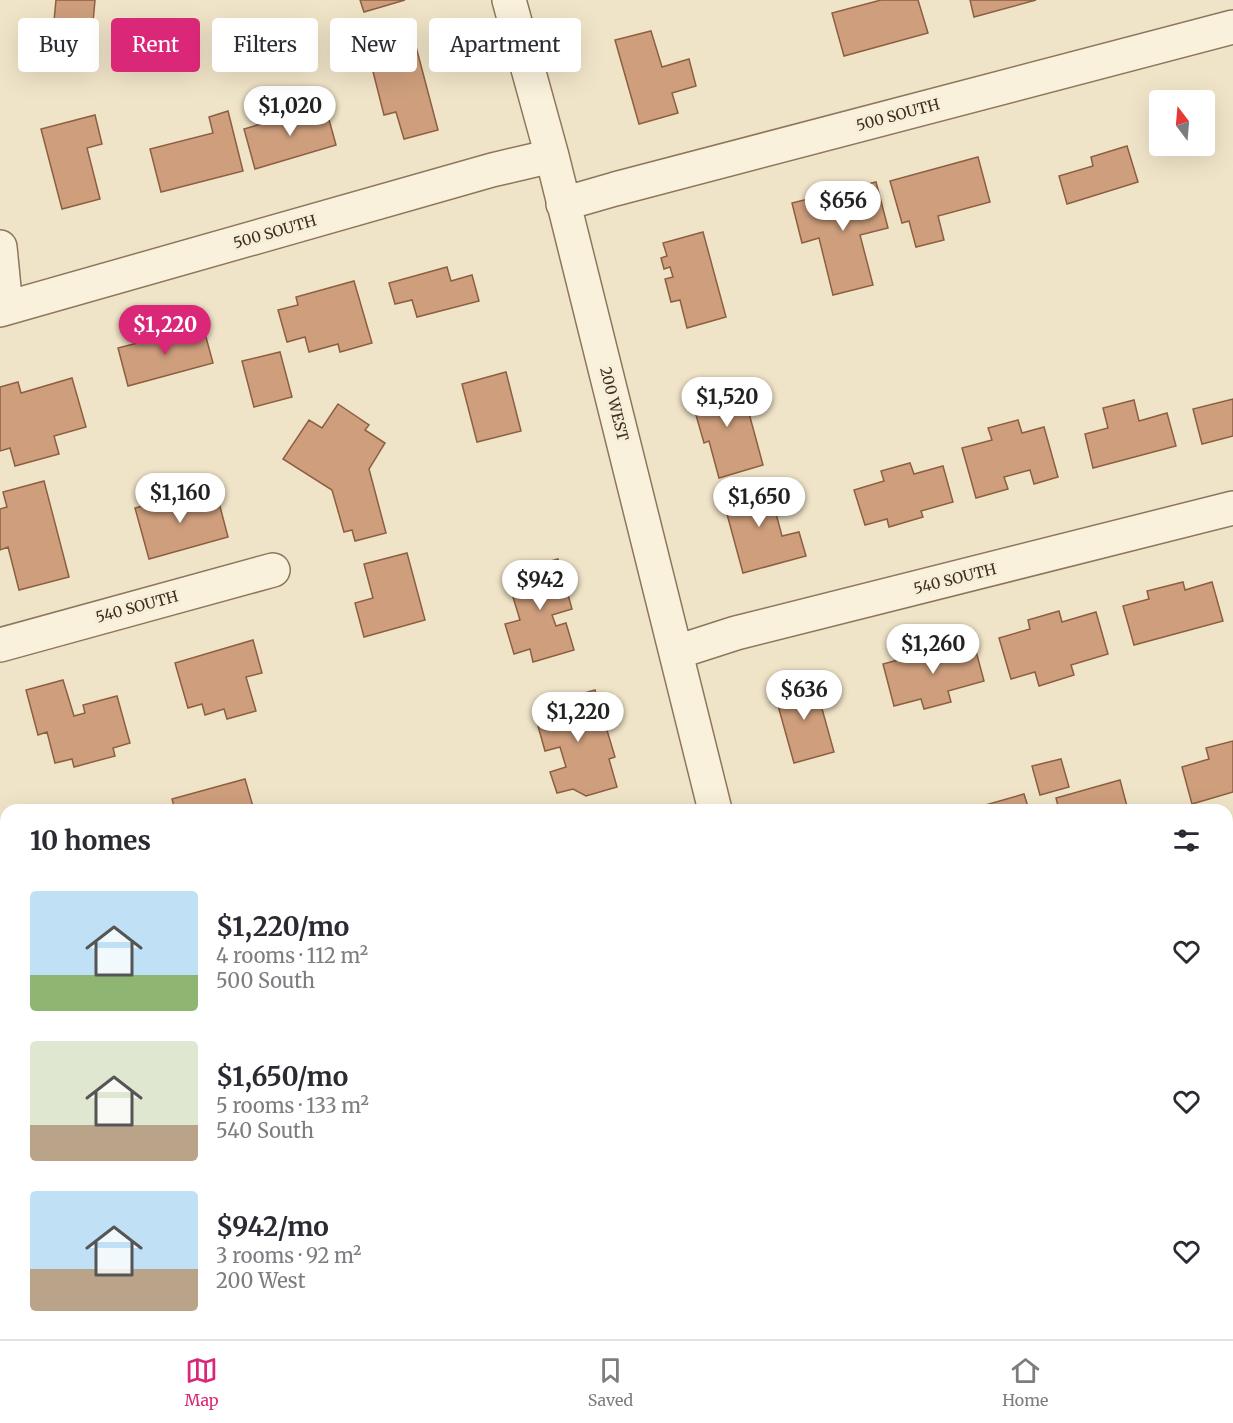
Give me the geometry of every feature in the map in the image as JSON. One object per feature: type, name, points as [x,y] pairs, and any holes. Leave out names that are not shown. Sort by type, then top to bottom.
[{"type":"street","name":"200 WEST","points":[[509,0],[552,156],[714,804]]},
{"type":"street","name":"500 SOUTH","points":[[563,204],[1233,27]]},
{"type":"street","name":"500 SOUTH","points":[[3,309],[483,172],[552,156]]},
{"type":"street","points":[[0,247],[3,309]]},
{"type":"street","name":"540 SOUTH","points":[[677,652],[736,633],[1233,508]]},
{"type":"street","name":"540 SOUTH","points":[[0,645],[273,570]]},
{"type":"building","points":[[56,0],[95,0],[93,18],[54,18]]},
{"type":"building","points":[[360,0],[405,0],[364,12]]},
{"type":"building","points":[[881,0],[918,0],[928,33],[844,56],[832,13]]},
{"type":"building","points":[[970,0],[1036,0],[974,17]]},
{"type":"building","points":[[651,31],[662,67],[689,59],[696,86],[672,93],[678,113],[639,124],[615,40]]},
{"type":"building","points":[[417,50],[438,130],[404,139],[396,112],[384,115],[373,72],[417,72]]},
{"type":"building","points":[[325,105],[336,145],[255,169],[244,129]]},
{"type":"building","points":[[228,111],[243,171],[161,192],[150,149],[213,133],[209,117]]},
{"type":"building","points":[[95,115],[102,144],[87,148],[100,199],[62,209],[41,129]]},
{"type":"building","points":[[1127,146],[1138,182],[1067,204],[1059,176],[1093,166],[1091,157]]},
{"type":"building","points":[[978,157],[990,202],[938,216],[944,240],[916,247],[909,221],[902,223],[890,181]]},
{"type":"building","points":[[876,182],[888,228],[860,235],[873,285],[833,295],[819,238],[802,243],[792,203]]},
{"type":"building","points":[[703,232],[726,317],[687,328],[680,300],[671,302],[665,279],[673,277],[670,267],[664,269],[661,258],[667,256],[663,243]]},
{"type":"building","points":[[447,267],[451,281],[472,275],[479,301],[417,317],[412,300],[395,304],[389,283]]},
{"type":"building","points":[[354,281],[372,343],[340,352],[338,344],[309,352],[305,337],[287,342],[278,310],[298,305],[296,297]]},
{"type":"building","points":[[203,326],[213,363],[128,386],[118,348]]},
{"type":"building","points":[[280,352],[292,397],[254,407],[242,361]]},
{"type":"building","points":[[506,372],[521,431],[477,442],[462,384]]},
{"type":"building","points":[[72,378],[86,427],[54,436],[59,454],[15,466],[10,448],[0,451],[0,387],[18,382],[21,393]]},
{"type":"building","points":[[740,380],[763,465],[719,478],[709,441],[704,443],[690,394]]},
{"type":"building","points":[[1233,399],[1233,436],[1202,444],[1193,409]]},
{"type":"building","points":[[1134,400],[1139,421],[1167,413],[1176,446],[1093,468],[1085,434],[1108,428],[1103,408]]},
{"type":"building","points":[[338,404],[369,425],[365,430],[385,443],[369,469],[386,533],[355,541],[352,530],[344,532],[332,490],[283,459],[309,420],[322,428]]},
{"type":"building","points":[[1018,420],[1022,433],[1044,427],[1058,477],[1034,484],[1030,470],[1004,477],[1008,489],[976,498],[962,448],[992,440],[988,428]]},
{"type":"building","points":[[910,463],[914,474],[943,466],[953,502],[921,511],[923,517],[889,527],[887,519],[865,525],[854,490],[884,481],[881,471]]},
{"type":"building","points":[[767,480],[782,536],[799,532],[806,556],[743,573],[721,492]]},
{"type":"building","points":[[44,481],[69,577],[19,590],[8,547],[0,550],[0,509],[7,507],[3,492]]},
{"type":"building","points":[[190,493],[192,502],[217,495],[228,537],[149,559],[135,508]]},
{"type":"building","points":[[407,553],[425,620],[364,637],[355,603],[373,598],[364,564]]},
{"type":"building","points":[[558,559],[572,609],[552,615],[556,626],[566,623],[574,650],[533,662],[530,649],[514,654],[505,624],[520,620],[506,574]]},
{"type":"building","points":[[1183,582],[1185,590],[1212,582],[1223,621],[1134,645],[1123,606],[1149,599],[1147,591]]},
{"type":"building","points":[[1059,611],[1062,622],[1096,612],[1108,654],[1071,665],[1074,675],[1039,686],[1035,672],[1011,679],[999,638],[1030,629],[1028,620]]},
{"type":"building","points":[[253,640],[262,673],[246,677],[256,711],[227,719],[224,709],[205,715],[202,704],[188,708],[175,663]]},
{"type":"building","points":[[973,640],[984,681],[948,691],[951,702],[924,709],[921,699],[894,706],[883,664]]},
{"type":"building","points":[[63,680],[74,716],[85,713],[83,705],[117,696],[130,743],[113,748],[115,756],[74,767],[72,759],[55,763],[47,732],[38,735],[26,690]]},
{"type":"building","points":[[814,680],[834,752],[794,763],[774,691]]},
{"type":"building","points":[[595,690],[615,757],[609,759],[617,787],[586,796],[573,789],[557,793],[550,772],[566,767],[560,747],[545,751],[533,708]]},
{"type":"building","points":[[1233,741],[1233,792],[1192,804],[1182,767],[1209,759],[1206,748]]},
{"type":"building","points":[[1061,759],[1069,787],[1040,795],[1032,766]]},
{"type":"building","points":[[245,779],[252,804],[173,804],[172,799]]},
{"type":"building","points":[[1120,780],[1126,804],[1058,804],[1056,798]]},
{"type":"building","points":[[1024,794],[1027,804],[989,804]]}]
